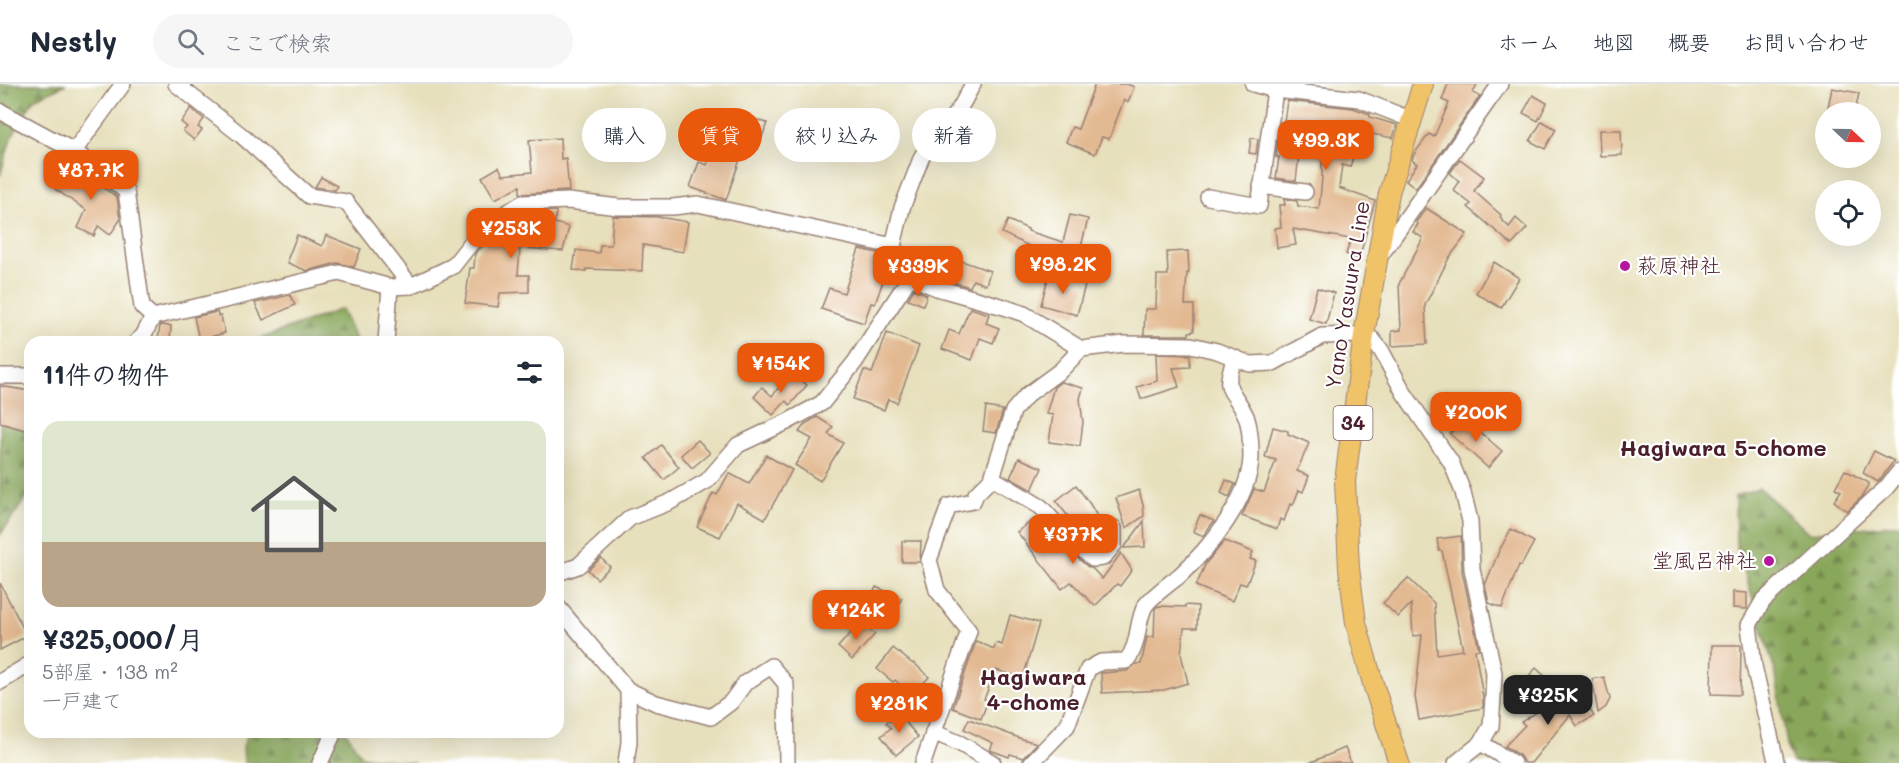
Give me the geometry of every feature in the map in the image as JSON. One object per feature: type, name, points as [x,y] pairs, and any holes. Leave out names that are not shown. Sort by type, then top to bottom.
[{"type":"main road","name":"Yano Yasuura Line","points":[[1399,763],[1356,623],[1349,568],[1345,481],[1364,335],[1389,194],[1423,84]]},
{"type":"street","points":[[74,151],[123,84]]},
{"type":"street","points":[[176,84],[241,135],[309,196],[346,202],[411,286]]},
{"type":"street","points":[[973,84],[960,108],[922,156],[902,208],[893,246],[910,277],[937,288],[1018,312],[1081,349],[1124,344],[1191,345],[1217,351],[1250,364],[1273,363],[1287,353],[1322,336],[1364,335],[1372,339],[1381,350],[1404,393],[1450,462],[1463,492],[1470,521],[1472,569],[1494,673],[1491,726],[1480,743],[1456,763]]},
{"type":"street","points":[[1253,84],[1275,90],[1336,90],[1412,120]]},
{"type":"street","points":[[1376,262],[1500,84]]},
{"type":"street","points":[[1208,197],[1258,206],[1275,90]]},
{"type":"street","points":[[0,111],[74,151],[126,190],[142,307],[153,317]]},
{"type":"street","points":[[1261,186],[1305,192]]},
{"type":"street","points":[[143,336],[153,317],[339,273],[390,287],[411,286],[453,266],[483,228],[522,203],[568,201],[619,207],[673,207],[698,204],[893,246]]},
{"type":"street","points":[[564,571],[578,566],[630,518],[670,502],[707,481],[738,445],[822,403],[855,362],[910,277]]},
{"type":"street","points":[[386,336],[390,287]]},
{"type":"street","points":[[923,763],[969,631],[937,590],[929,560],[949,506],[973,501],[976,494],[992,478],[1012,411],[1028,395],[1061,370],[1081,349]]},
{"type":"street","points":[[1031,763],[1067,726],[1088,669],[1101,662],[1126,661],[1132,654],[1145,606],[1192,564],[1220,533],[1243,491],[1251,458],[1246,418],[1231,391],[1227,378],[1235,358]]},
{"type":"street","points":[[0,376],[24,376]]},
{"type":"street","points":[[1776,761],[1754,666],[1749,625],[1763,602],[1886,488],[1899,472]]},
{"type":"street","points":[[992,478],[1041,507],[1070,539],[1093,559],[1103,558],[1114,545],[1113,528]]},
{"type":"street","points":[[564,615],[628,690],[656,703],[711,717],[731,702],[745,683],[771,666],[786,684],[787,763]]},
{"type":"street","points":[[0,682],[24,668]]},
{"type":"street","points":[[626,763],[630,742],[628,690]]},
{"type":"street","points":[[933,732],[961,744],[993,763]]},
{"type":"street","points":[[320,763],[331,738]]},
{"type":"street","points":[[1480,743],[1513,763]]},
{"type":"green space","points":[[0,84],[66,84],[34,99],[11,138],[0,176]]},
{"type":"green space","points":[[342,309],[354,336],[268,336]]},
{"type":"green space","points":[[24,417],[24,501],[0,535],[0,418]]},
{"type":"green space","points":[[1759,488],[1809,533],[1899,524],[1899,763],[1793,763],[1788,750],[1775,671],[1736,544],[1735,496]]},
{"type":"green space","points":[[246,738],[350,738],[361,756],[415,763],[244,763],[243,747]]},
{"type":"building","points":[[1095,84],[1127,84],[1134,87],[1128,102],[1124,100],[1109,139],[1102,137],[1095,154],[1066,142],[1072,127],[1078,129]]},
{"type":"building","points":[[1448,84],[1477,84],[1473,93],[1480,96],[1416,188],[1406,180],[1417,164],[1412,160],[1429,134],[1434,137],[1449,103],[1442,100]]},
{"type":"building","points":[[1832,88],[1859,93],[1857,102],[1829,102]]},
{"type":"building","points":[[1533,95],[1547,103],[1538,121],[1523,113]]},
{"type":"building","points":[[1287,101],[1353,108],[1370,114],[1370,117],[1397,125],[1393,138],[1361,132],[1350,167],[1342,165],[1339,188],[1375,201],[1359,259],[1346,254],[1351,239],[1293,229],[1296,245],[1277,248],[1275,228],[1281,227],[1279,205],[1285,205],[1284,199],[1297,201],[1298,206],[1319,209],[1322,178],[1322,158],[1299,155],[1296,181],[1276,178],[1279,157],[1276,157],[1278,142],[1281,142]]},
{"type":"building","points":[[191,108],[204,119],[198,127],[202,130],[194,140],[183,131],[187,127],[181,122]]},
{"type":"building","points":[[762,121],[767,123],[762,137]]},
{"type":"building","points":[[1542,121],[1556,129],[1545,149],[1530,141]]},
{"type":"building","points":[[1599,130],[1621,130],[1622,155],[1600,156]]},
{"type":"building","points":[[560,138],[561,159],[566,158],[569,191],[520,194],[520,186],[495,199],[482,177],[499,167],[503,175],[532,172],[529,140]]},
{"type":"building","points":[[1251,138],[1258,139],[1256,154],[1249,153]]},
{"type":"building","points":[[1460,159],[1484,177],[1474,191],[1501,215],[1500,218],[1509,227],[1516,218],[1527,228],[1512,245],[1468,207],[1471,204],[1453,190],[1459,181],[1450,173]]},
{"type":"building","points":[[699,162],[707,165],[708,162],[739,162],[726,200],[690,187]]},
{"type":"building","points":[[73,163],[95,179],[93,181],[117,197],[120,220],[110,235],[98,226],[94,236],[78,228],[86,210],[55,189]]},
{"type":"building","points":[[321,177],[337,186],[335,190],[315,187]]},
{"type":"building","points":[[1426,208],[1467,234],[1449,258],[1425,305],[1427,344],[1392,346],[1392,331],[1401,330],[1399,284],[1423,238],[1413,232],[1418,224],[1416,222]]},
{"type":"building","points":[[556,211],[555,223],[569,227],[563,251],[520,248],[518,275],[529,275],[529,292],[500,293],[498,307],[465,303],[470,268],[474,268],[475,254],[482,246],[486,246],[486,241],[491,241],[492,234],[496,231],[530,234],[531,212]]},
{"type":"building","points":[[1070,215],[1088,219],[1080,251],[1094,255],[1088,274],[1002,233],[1008,220],[1028,231],[1063,242]]},
{"type":"building","points":[[613,216],[659,217],[688,222],[683,252],[643,245],[642,271],[573,270],[576,250],[599,253],[600,245],[611,245]]},
{"type":"building","points":[[297,235],[322,246],[326,235],[361,249],[354,267],[337,263],[307,271],[288,263]]},
{"type":"building","points":[[859,249],[887,255],[897,274],[894,281],[884,278],[875,304],[871,303],[864,323],[821,309],[829,288],[844,293]]},
{"type":"building","points":[[1188,251],[1189,273],[1187,273],[1185,305],[1194,305],[1194,331],[1189,332],[1189,335],[1144,335],[1145,309],[1156,309],[1157,275],[1168,275],[1167,252]]},
{"type":"building","points":[[962,261],[990,271],[986,285],[973,280],[970,287],[955,283]]},
{"type":"building","points":[[1494,262],[1519,278],[1501,308],[1476,293]]},
{"type":"building","points":[[1049,274],[1085,285],[1077,315],[1041,305]]},
{"type":"building","points":[[1317,288],[1334,293],[1326,324],[1309,319]]},
{"type":"building","points":[[914,289],[927,295],[923,305],[908,299]]},
{"type":"building","points":[[290,295],[295,305],[263,320],[255,303]]},
{"type":"building","points":[[970,308],[989,314],[986,323],[999,328],[993,343],[980,338],[972,360],[942,349],[949,330],[959,334]]},
{"type":"building","points":[[217,312],[218,316],[221,316],[225,333],[198,336],[194,317]]},
{"type":"building","points":[[160,325],[171,326],[170,336],[159,336]]},
{"type":"building","points":[[887,333],[919,346],[897,403],[888,399],[884,410],[853,399],[864,370],[872,373]]},
{"type":"building","points":[[1156,354],[1190,355],[1190,367],[1173,368],[1179,387],[1141,399],[1137,387],[1157,381]]},
{"type":"building","points":[[791,373],[807,385],[790,405],[786,401],[773,415],[754,397],[762,387],[772,396]]},
{"type":"building","points":[[1061,382],[1083,388],[1080,399],[1083,422],[1080,446],[1049,442],[1053,415],[1046,414],[1054,387]]},
{"type":"building","points":[[0,386],[24,390],[24,430],[0,423]]},
{"type":"building","points":[[986,407],[1003,410],[996,433],[983,431]]},
{"type":"building","points":[[817,417],[833,427],[828,434],[843,443],[820,481],[795,465],[812,439],[799,432],[805,424]]},
{"type":"building","points":[[1464,418],[1502,451],[1488,468],[1450,434]]},
{"type":"building","points":[[1273,427],[1288,431],[1288,434],[1309,443],[1297,471],[1309,476],[1303,492],[1299,490],[1293,505],[1290,504],[1284,521],[1280,519],[1277,529],[1242,516],[1254,489],[1264,492],[1276,460],[1265,457]]},
{"type":"building","points":[[698,440],[710,453],[692,468],[681,455]]},
{"type":"building","points":[[661,445],[679,467],[664,480],[646,458]]},
{"type":"building","points":[[1874,451],[1894,461],[1878,482],[1863,473]]},
{"type":"building","points":[[766,455],[792,470],[765,519],[737,503],[720,537],[697,527],[713,493],[717,495],[729,473],[749,484]]},
{"type":"building","points":[[1019,458],[1042,468],[1032,490],[1010,478]]},
{"type":"building","points":[[1845,470],[1869,483],[1862,497],[1847,511],[1834,501],[1841,491],[1835,488]]},
{"type":"building","points":[[1226,480],[1235,484],[1229,497],[1221,493]]},
{"type":"building","points":[[1076,485],[1104,528],[1104,541],[1095,548],[1077,532],[1079,530],[1056,501]]},
{"type":"building","points":[[1139,490],[1144,516],[1126,528],[1116,498]]},
{"type":"building","points":[[1200,515],[1214,521],[1203,536],[1193,531]]},
{"type":"building","points":[[1034,519],[1040,528],[1043,526],[1057,545],[1060,543],[1102,579],[1121,553],[1132,570],[1120,586],[1117,584],[1095,606],[1071,582],[1062,589],[1017,532]]},
{"type":"building","points":[[1144,521],[1145,547],[1124,548]]},
{"type":"building","points":[[1511,529],[1534,542],[1521,566],[1519,565],[1502,608],[1489,603],[1485,585]]},
{"type":"building","points":[[1461,536],[1462,571],[1479,649],[1475,650],[1483,708],[1419,720],[1415,697],[1422,635],[1413,636],[1411,604],[1398,617],[1383,603],[1408,578],[1434,603],[1437,654],[1463,650],[1442,551],[1439,551],[1437,539]]},
{"type":"building","points":[[902,541],[921,541],[920,562],[902,562]]},
{"type":"building","points":[[1225,541],[1253,552],[1250,559],[1256,561],[1246,585],[1240,583],[1232,601],[1196,586],[1206,563]]},
{"type":"building","points":[[601,558],[610,567],[597,579],[588,570]]},
{"type":"building","points":[[0,583],[24,630],[24,638],[0,650]]},
{"type":"building","points":[[876,587],[902,598],[893,614],[869,603]]},
{"type":"building","points":[[1733,592],[1747,593],[1747,609],[1733,608]]},
{"type":"building","points":[[1185,605],[1198,606],[1197,628],[1184,628],[1181,654],[1188,683],[1164,690],[1102,693],[1101,673],[1127,671],[1136,664],[1141,664],[1147,637],[1154,637],[1155,609],[1158,606],[1185,607]]},
{"type":"building","points":[[1010,615],[1039,623],[1023,678],[996,670],[984,699],[988,700],[981,719],[953,708],[976,641],[994,649],[996,643],[1002,645]]},
{"type":"building","points":[[861,622],[875,634],[852,660],[838,647]]},
{"type":"building","points":[[1712,645],[1741,645],[1740,695],[1711,694]]},
{"type":"building","points":[[893,648],[929,677],[911,696],[895,680],[893,682],[877,669]]},
{"type":"building","points":[[1536,668],[1548,679],[1522,710],[1512,700],[1523,689],[1520,686]]},
{"type":"building","points":[[1604,677],[1610,699],[1606,707],[1598,713],[1592,679]]},
{"type":"building","points":[[1575,687],[1581,695],[1584,693],[1586,695],[1583,699],[1594,716],[1577,726],[1570,715],[1531,763],[1524,763],[1519,755],[1505,746],[1525,725],[1521,722],[1545,707],[1553,713],[1571,702],[1566,693]]},
{"type":"building","points":[[929,690],[937,692],[934,701],[926,698]]},
{"type":"building","points":[[898,713],[918,737],[896,755],[881,736],[891,728],[886,723]]},
{"type":"building","points":[[969,719],[1037,743],[1023,758],[1010,754],[1009,757],[990,750],[993,743],[964,729]]},
{"type":"building","points":[[1345,748],[1351,763],[1309,763]]},
{"type":"place","name":"萩原神社","points":[[1625,266]]},
{"type":"place","name":"堂風呂神社","points":[[1769,561]]},
{"type":"district","name":"Hagiwara 5-chome","points":[[1723,448]]},
{"type":"district","name":"Hagiwara 4-chome","points":[[1033,690]]}]
